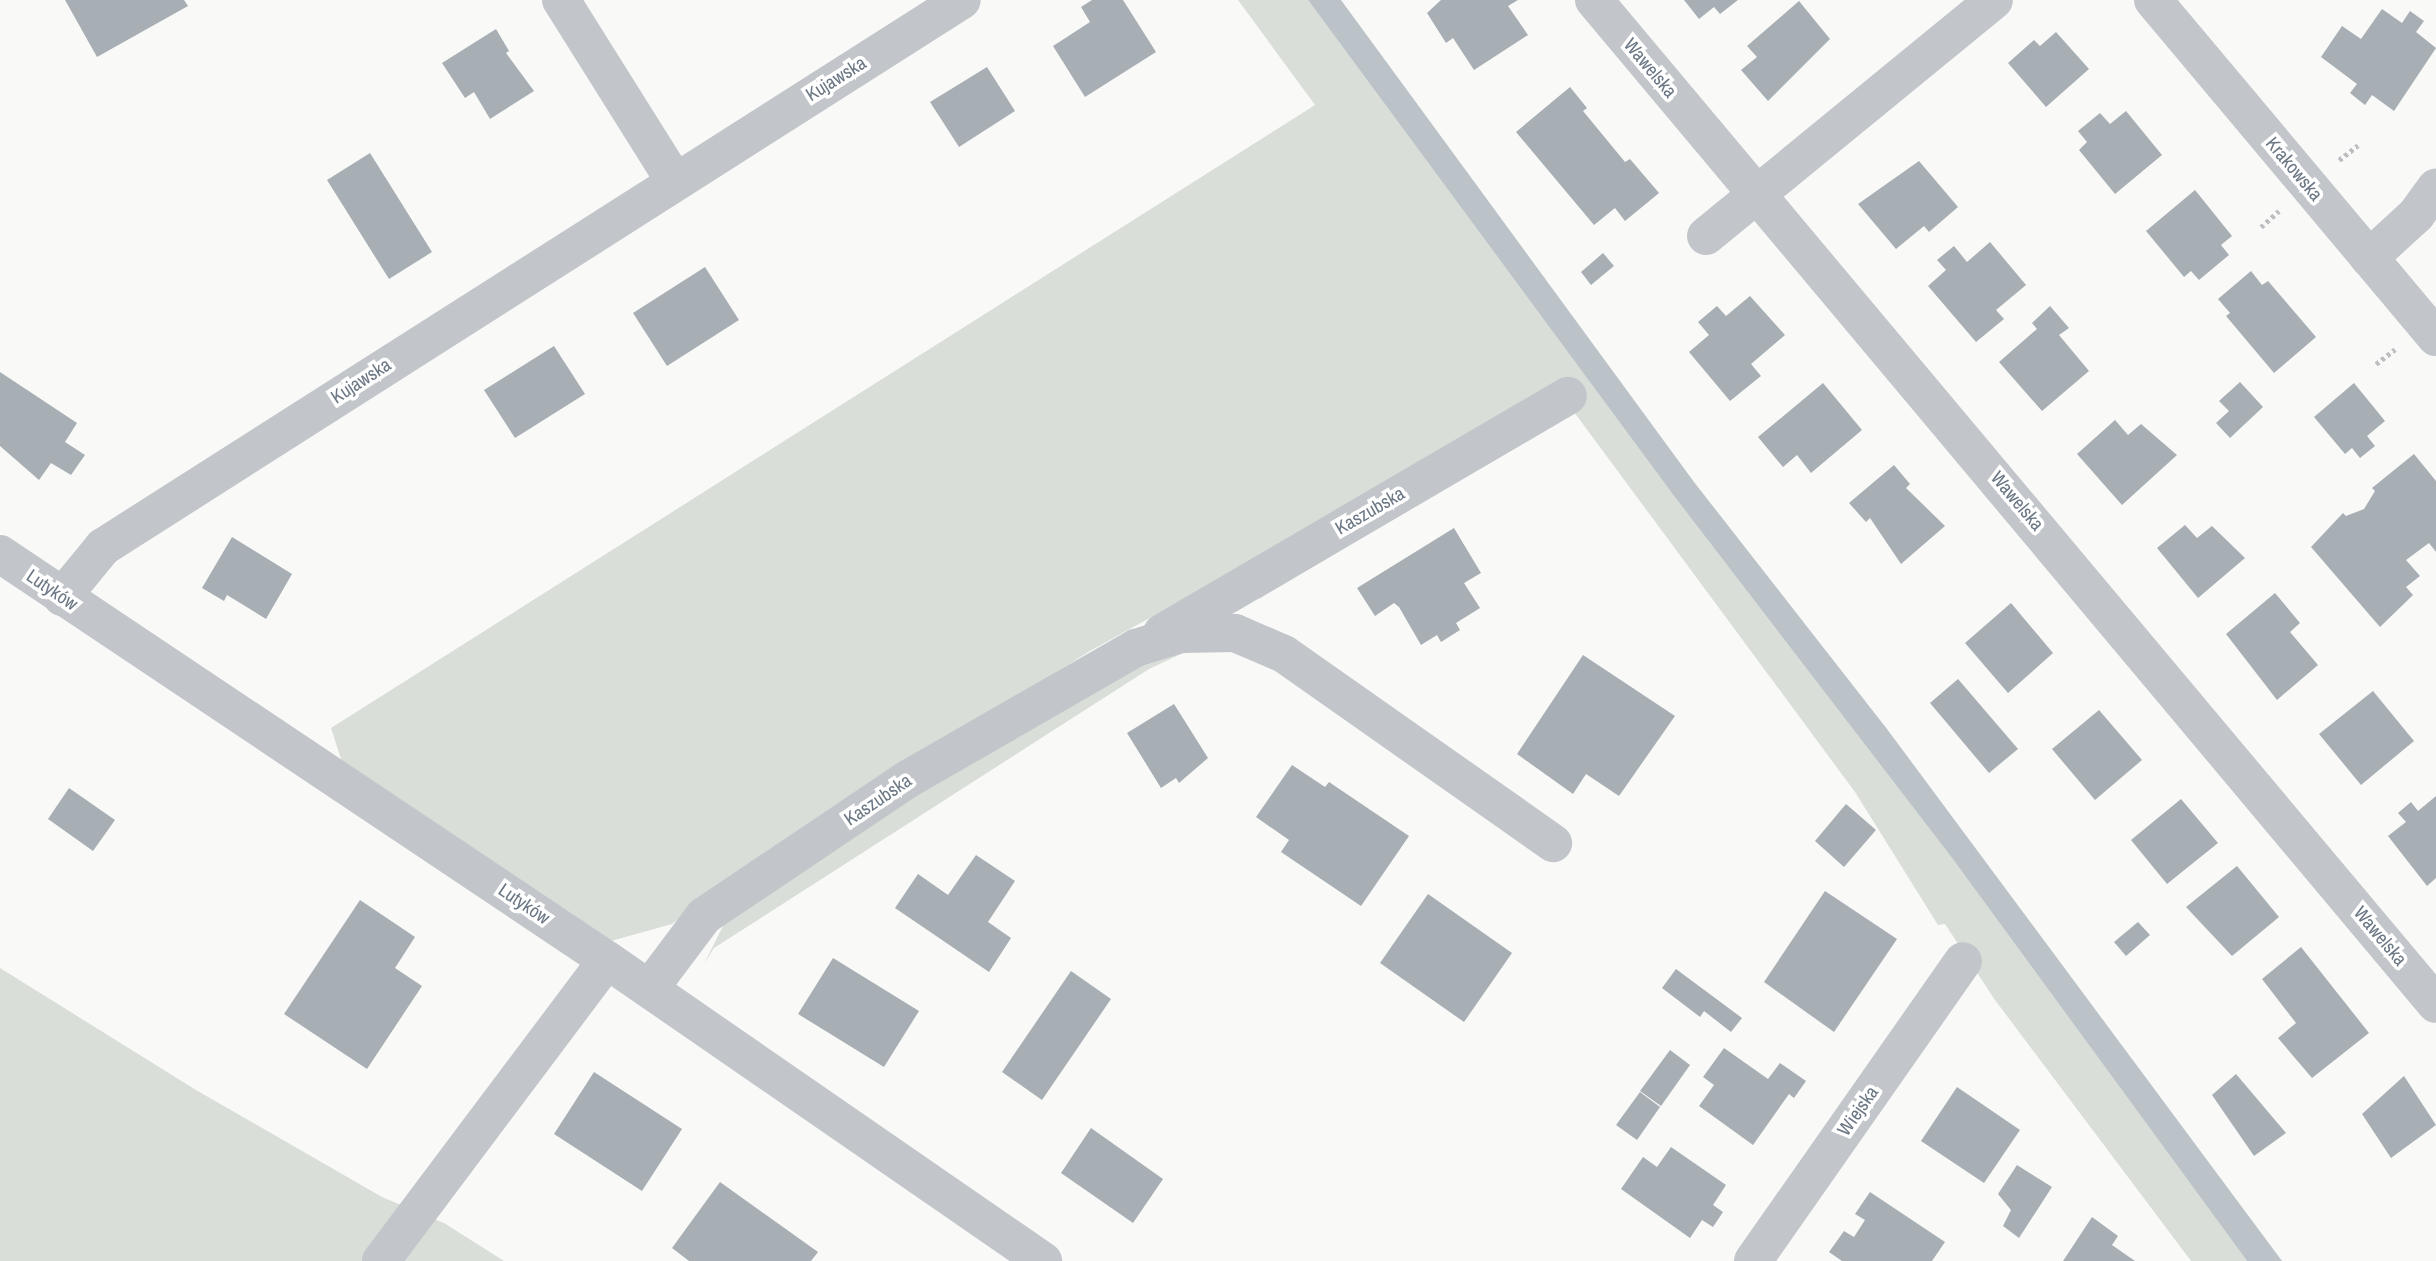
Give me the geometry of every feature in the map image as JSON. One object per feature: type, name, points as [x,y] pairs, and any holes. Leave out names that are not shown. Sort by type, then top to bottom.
[{"type":"street","points":[[561,0],[674,180]]},
{"type":"street","name":"Kujawska","points":[[62,597],[103,547],[674,180],[962,0]]},
{"type":"street","name":"Wawelska","points":[[1594,0],[1760,194],[2436,1004]]},
{"type":"street","points":[[1706,236],[1994,0]]},
{"type":"street","name":"Krakowska","points":[[2153,0],[2436,337]]},
{"type":"street","points":[[2369,258],[2416,215],[2436,187]]},
{"type":"street","name":"Kaszubska","points":[[650,988],[704,916],[908,779],[1568,396]]},
{"type":"street","name":"Lutyków","points":[[0,554],[650,988],[1044,1261]]},
{"type":"street","name":"Kaszubska","points":[[1136,648],[1181,634],[1235,633],[1284,654],[1553,843]]},
{"type":"street","points":[[381,1261],[607,960]]},
{"type":"street","name":"Wiejska","points":[[1753,1261],[1963,961]]},
{"type":"shaded area","points":[[1238,0],[1308,0],[1674,496],[1952,858],[2247,1261],[2191,1261],[1995,1000],[1945,924],[1938,925],[1855,792],[1574,412],[1259,599],[1233,572],[1090,651],[750,865],[672,924],[611,941],[343,765],[331,728],[1315,105]]},
{"type":"shaded area","points":[[1308,0],[1341,0],[1694,482],[1887,729],[2282,1261],[2247,1261],[1952,858],[1674,496]]},
{"type":"shaded area","points":[[1181,654],[1149,669],[714,948],[704,964],[725,922],[784,873],[1115,675]]},
{"type":"shaded area","points":[[0,968],[196,1090],[382,1197],[444,1223],[504,1261],[0,1261]]},
{"type":"building","points":[[65,0],[184,0],[188,6],[97,57]]},
{"type":"building","points":[[1092,0],[1123,0],[1156,52],[1085,97],[1053,46],[1090,22],[1081,7]]},
{"type":"building","points":[[1441,0],[1518,0],[1508,6],[1528,35],[1474,70],[1453,38],[1446,43],[1427,13]]},
{"type":"building","points":[[1684,0],[1738,0],[1720,14],[1714,7],[1699,19]]},
{"type":"building","points":[[1799,1],[1830,39],[1768,101],[1741,70],[1757,57],[1747,46]]},
{"type":"building","points":[[2382,9],[2402,23],[2410,11],[2424,21],[2416,32],[2436,48],[2394,111],[2372,95],[2365,105],[2350,93],[2357,84],[2321,57],[2342,26],[2361,39]]},
{"type":"building","points":[[496,29],[509,51],[506,53],[534,91],[490,119],[474,92],[465,98],[442,63]]},
{"type":"building","points":[[2056,32],[2089,69],[2046,107],[2008,63],[2034,40],[2040,46]]},
{"type":"building","points":[[987,67],[1015,111],[959,147],[930,102]]},
{"type":"building","points":[[1570,87],[1587,108],[1583,111],[1625,162],[1630,159],[1659,193],[1625,221],[1615,208],[1594,225],[1516,132]]},
{"type":"building","points":[[2126,111],[2162,155],[2115,194],[2079,150],[2087,142],[2078,131],[2100,113],[2110,124]]},
{"type":"building","points":[[370,153],[432,252],[389,279],[327,180]]},
{"type":"building","points":[[1919,161],[1958,207],[1929,232],[1924,226],[1896,249],[1858,204]]},
{"type":"building","points":[[2195,190],[2232,236],[2221,245],[2229,255],[2199,280],[2191,271],[2184,277],[2146,231]]},
{"type":"building","points":[[1990,242],[2026,285],[1996,310],[2004,319],[1976,342],[1928,286],[1946,270],[1937,260],[1954,246],[1967,262]]},
{"type":"building","points":[[1603,253],[1614,266],[1591,285],[1581,272]]},
{"type":"building","points":[[705,267],[739,320],[667,366],[633,313]]},
{"type":"building","points":[[2251,271],[2262,285],[2268,281],[2316,337],[2274,373],[2226,316],[2230,313],[2218,299]]},
{"type":"building","points":[[1750,296],[1785,335],[1751,364],[1761,376],[1730,401],[1689,352],[1709,335],[1698,322],[1717,306],[1726,316]]},
{"type":"building","points":[[2050,306],[2069,328],[2059,335],[2089,371],[2042,411],[1999,362],[2037,329],[2032,323]]},
{"type":"building","points":[[554,346],[585,394],[515,438],[484,390]]},
{"type":"building","points":[[0,372],[77,423],[65,442],[85,455],[71,475],[51,463],[39,480],[0,446]]},
{"type":"building","points":[[2240,382],[2263,407],[2230,438],[2216,423],[2229,411],[2219,401]]},
{"type":"building","points":[[1823,383],[1862,430],[1811,473],[1797,455],[1783,467],[1758,437]]},
{"type":"building","points":[[2354,383],[2385,421],[2367,436],[2375,446],[2360,458],[2352,448],[2345,454],[2314,417]]},
{"type":"building","points":[[2115,420],[2128,435],[2141,424],[2177,455],[2122,505],[2077,454]]},
{"type":"building","points":[[2414,454],[2436,481],[2436,552],[2429,543],[2406,560],[2420,576],[2406,587],[2413,595],[2380,627],[2311,547],[2343,513],[2346,516],[2364,509],[2375,491],[2372,488]]},
{"type":"building","points":[[1894,465],[1910,484],[1906,488],[1945,526],[1901,564],[1870,518],[1866,522],[1849,503]]},
{"type":"building","points":[[2185,525],[2197,538],[2212,526],[2245,558],[2198,598],[2157,548]]},
{"type":"building","points":[[1454,528],[1481,573],[1464,583],[1480,608],[1456,623],[1460,630],[1441,642],[1437,635],[1421,645],[1399,607],[1394,603],[1375,616],[1357,588]]},
{"type":"building","points":[[232,537],[292,574],[266,619],[227,595],[224,601],[202,588]]},
{"type":"building","points":[[2275,593],[2300,623],[2290,632],[2318,665],[2277,700],[2226,634]]},
{"type":"building","points":[[2011,603],[2053,653],[2008,693],[1965,643]]},
{"type":"building","points":[[1583,655],[1675,716],[1619,796],[1586,774],[1573,794],[1517,754]]},
{"type":"building","points":[[1958,679],[2018,749],[1989,773],[1930,703]]},
{"type":"building","points":[[2373,691],[2414,741],[2361,785],[2319,734]]},
{"type":"building","points":[[1174,704],[1208,758],[1179,783],[1176,778],[1161,788],[1127,733]]},
{"type":"building","points":[[2099,710],[2142,760],[2095,800],[2052,749]]},
{"type":"building","points":[[1292,765],[1325,787],[1329,782],[1409,836],[1361,906],[1281,852],[1289,840],[1256,817]]},
{"type":"building","points":[[69,788],[115,820],[93,851],[48,819]]},
{"type":"building","points":[[2436,796],[2436,878],[2427,886],[2388,836],[2406,822],[2398,813],[2411,802],[2418,811]]},
{"type":"building","points":[[2181,799],[2218,843],[2167,884],[2131,840]]},
{"type":"building","points":[[1846,804],[1876,830],[1844,867],[1815,841]]},
{"type":"building","points":[[976,855],[1015,881],[988,922],[1011,938],[989,972],[895,908],[918,874],[948,895]]},
{"type":"building","points":[[2237,866],[2279,917],[2232,956],[2186,907]]},
{"type":"building","points":[[1825,891],[1897,939],[1834,1032],[1764,982]]},
{"type":"building","points":[[1428,894],[1512,953],[1464,1022],[1380,963]]},
{"type":"building","points":[[360,900],[415,937],[395,968],[422,986],[367,1069],[284,1014]]},
{"type":"building","points":[[2138,922],[2150,935],[2126,956],[2114,942]]},
{"type":"building","points":[[2301,947],[2369,1033],[2312,1078],[2278,1038],[2296,1023],[2262,979]]},
{"type":"building","points":[[833,958],[919,1011],[884,1067],[798,1014]]},
{"type":"building","points":[[1676,969],[1742,1018],[1731,1032],[1704,1011],[1700,1017],[1662,988]]},
{"type":"building","points":[[1071,971],[1111,999],[1042,1100],[1002,1072]]},
{"type":"building","points":[[1724,1048],[1768,1079],[1780,1063],[1806,1081],[1794,1098],[1789,1094],[1753,1145],[1699,1106],[1714,1085],[1703,1077]]},
{"type":"building","points":[[1670,1050],[1690,1065],[1661,1106],[1640,1091]]},
{"type":"building","points":[[594,1072],[682,1129],[642,1191],[554,1134]]},
{"type":"building","points":[[2236,1074],[2286,1133],[2254,1156],[2212,1095]]},
{"type":"building","points":[[2404,1076],[2436,1125],[2391,1158],[2362,1114]]},
{"type":"building","points":[[1957,1087],[2020,1130],[1984,1183],[1921,1141]]},
{"type":"building","points":[[1640,1092],[1660,1107],[1637,1140],[1616,1125]]},
{"type":"building","points":[[1091,1128],[1163,1179],[1133,1223],[1061,1173]]},
{"type":"building","points":[[1671,1147],[1726,1185],[1713,1205],[1723,1212],[1713,1227],[1702,1220],[1690,1238],[1621,1189],[1643,1157],[1657,1167]]},
{"type":"building","points":[[2017,1165],[2052,1187],[2019,1238],[2003,1226],[2011,1210],[1998,1194]]},
{"type":"building","points":[[720,1182],[818,1252],[811,1261],[689,1261],[672,1248]]},
{"type":"building","points":[[1870,1192],[1945,1242],[1932,1261],[1842,1261],[1829,1252],[1844,1231],[1854,1237],[1865,1220],[1855,1214]]},
{"type":"building","points":[[2092,1217],[2118,1236],[2112,1245],[2135,1261],[2063,1261]]}]
